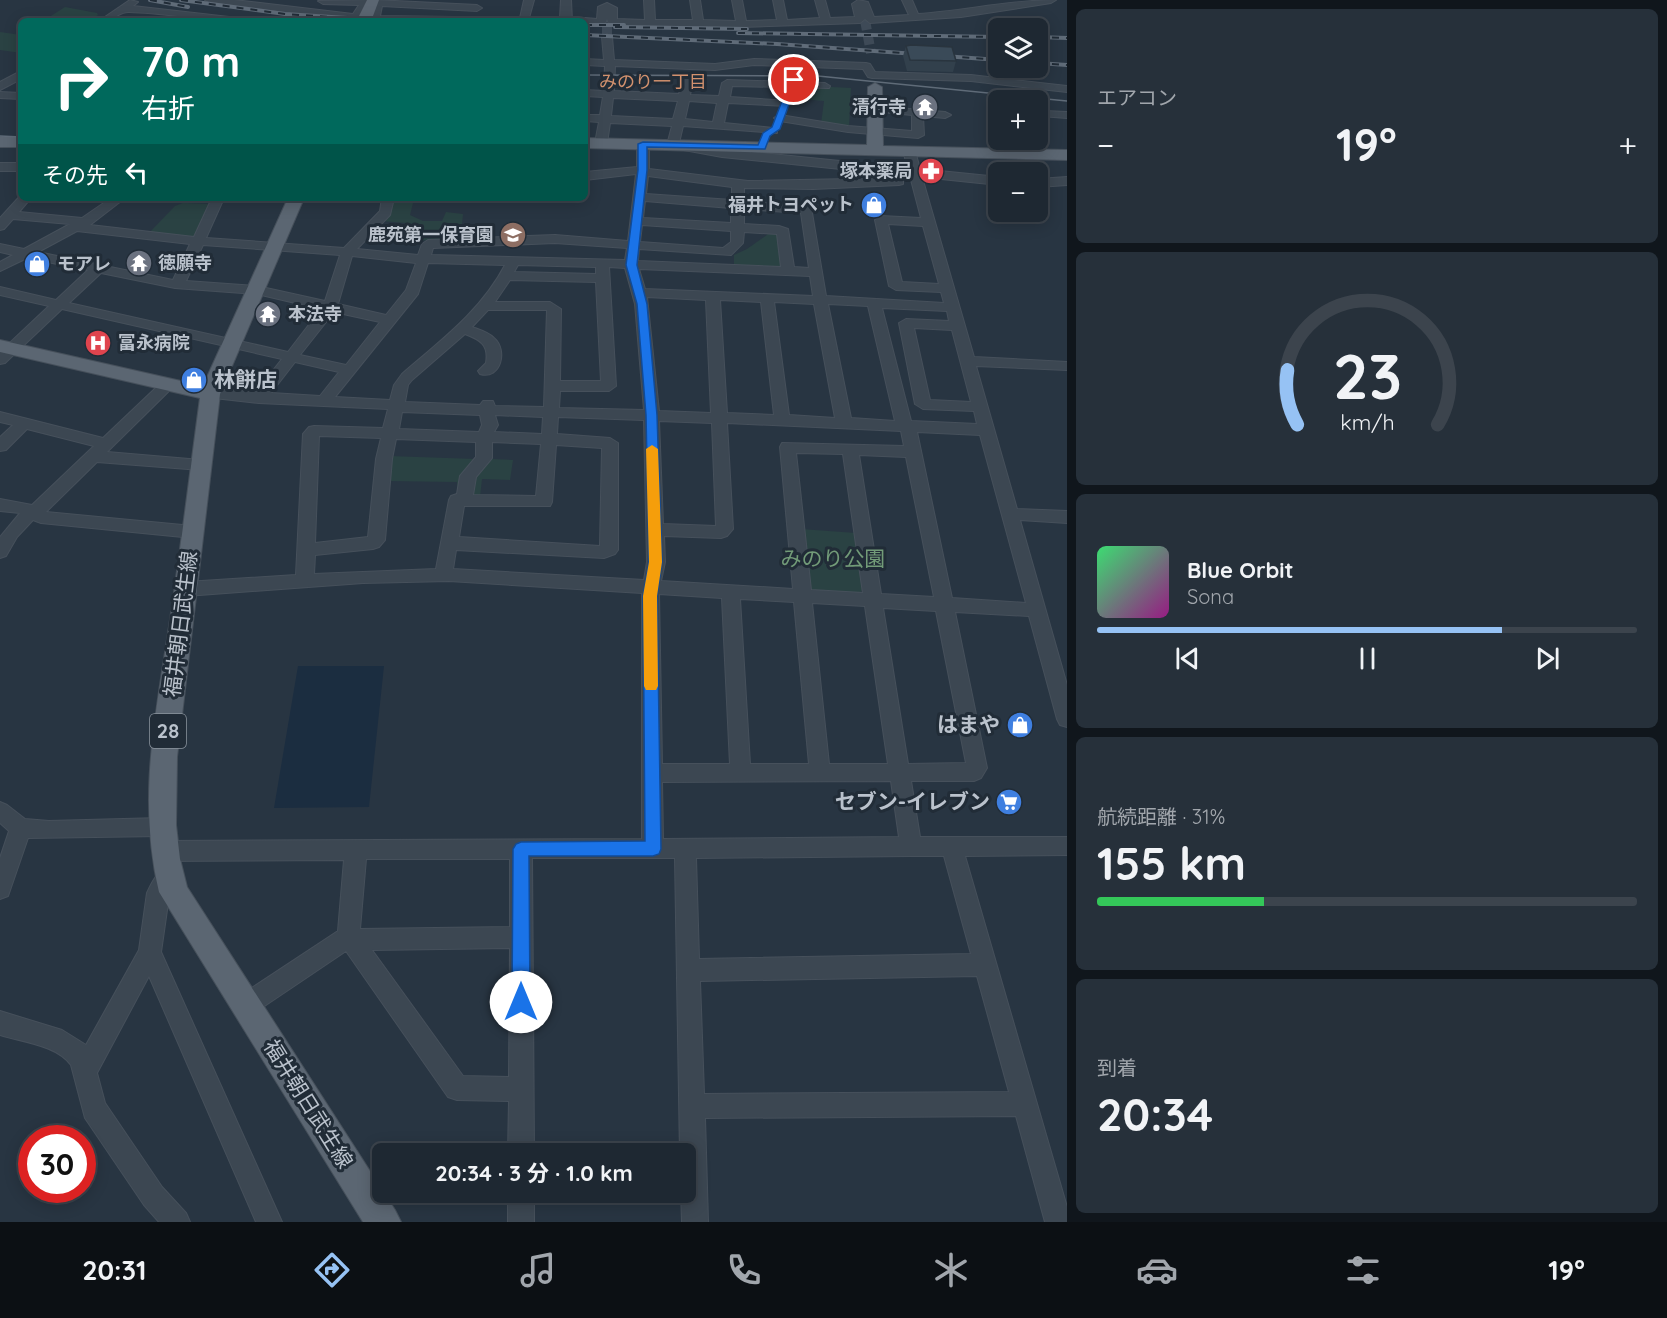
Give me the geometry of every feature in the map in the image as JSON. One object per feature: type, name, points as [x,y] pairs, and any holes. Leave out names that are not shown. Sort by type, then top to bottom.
[{"type":"main road","points":[[366,16],[372,1]]},
{"type":"main road","points":[[875,81],[875,150]]},
{"type":"main road","points":[[0,132],[18,133]]},
{"type":"main road","points":[[0,142],[18,142]]},
{"type":"main road","points":[[593,143],[1067,155]]},
{"type":"main road","name":"福井朝日武生線","points":[[295,201],[210,394],[164,758],[165,851],[174,892],[383,1222]]},
{"type":"main road","points":[[4,352],[210,394]]},
{"type":"street","points":[[109,18],[136,0]]},
{"type":"street","points":[[210,0],[277,4],[316,14],[357,17],[372,1]]},
{"type":"street","points":[[524,18],[529,0]]},
{"type":"street","points":[[566,0],[566,18]]},
{"type":"street","points":[[649,0],[650,22]]},
{"type":"street","points":[[695,0],[698,23]]},
{"type":"street","points":[[737,0],[742,24]]},
{"type":"street","points":[[778,0],[783,22]]},
{"type":"street","points":[[820,0],[826,21]]},
{"type":"street","points":[[907,0],[915,18]]},
{"type":"street","points":[[971,0],[978,12]]},
{"type":"street","points":[[860,1],[865,4],[870,20],[978,12],[1015,3],[1051,0]]},
{"type":"street","points":[[316,14],[323,1],[478,4]]},
{"type":"street","points":[[372,1],[374,17],[376,18]]},
{"type":"street","points":[[607,3],[612,8],[612,22],[742,24],[860,20],[857,4],[860,1]]},
{"type":"street","points":[[860,1],[865,20]]},
{"type":"street","points":[[588,21],[602,22],[603,7],[607,3]]},
{"type":"street","points":[[593,143],[604,119],[611,78],[608,62],[607,3]]},
{"type":"street","points":[[124,8],[206,18]]},
{"type":"street","points":[[165,18],[172,13]]},
{"type":"street","points":[[871,53],[875,81]]},
{"type":"street","points":[[588,62],[715,67],[746,63],[866,66],[875,81]]},
{"type":"street","points":[[762,147],[766,135],[773,131],[786,103],[794,80],[795,64]]},
{"type":"street","points":[[0,87],[18,76]]},
{"type":"street","points":[[875,81],[971,78],[1067,89]]},
{"type":"street","points":[[643,109],[646,80]]},
{"type":"street","points":[[688,80],[673,145],[918,177],[988,180]]},
{"type":"street","points":[[718,126],[727,83],[825,86]]},
{"type":"street","points":[[588,93],[609,94],[677,123],[773,131]]},
{"type":"street","points":[[0,95],[18,96]]},
{"type":"street","points":[[588,118],[604,119],[683,98],[786,103]]},
{"type":"street","points":[[875,109],[945,115]]},
{"type":"street","points":[[780,118],[874,132],[918,135],[917,113]]},
{"type":"street","points":[[1048,114],[1067,115]]},
{"type":"street","points":[[900,134],[905,151],[918,177],[1067,719]]},
{"type":"street","points":[[643,144],[643,170],[632,264],[640,293],[648,357],[651,415],[656,562],[651,588],[653,849]]},
{"type":"street","points":[[0,167],[18,167]]},
{"type":"street","points":[[588,176],[643,170],[685,179],[738,184],[813,185],[918,177]]},
{"type":"street","points":[[1048,183],[1067,182]]},
{"type":"street","points":[[324,401],[413,291],[428,244],[555,239],[726,252],[737,243],[738,184]]},
{"type":"street","points":[[640,198],[807,210],[820,300],[844,423]]},
{"type":"street","points":[[0,226],[22,201]]},
{"type":"street","points":[[0,267],[81,224],[115,201]]},
{"type":"street","points":[[178,284],[217,201]]},
{"type":"street","points":[[259,398],[330,307],[347,252],[386,212],[388,201]]},
{"type":"street","points":[[10,215],[198,241],[276,245],[424,259],[513,261],[603,270]]},
{"type":"street","points":[[930,222],[881,220],[896,286],[948,288]]},
{"type":"street","points":[[636,221],[783,232],[788,270]]},
{"type":"street","points":[[0,248],[178,284],[257,290],[388,320]]},
{"type":"street","points":[[306,550],[373,543],[384,459],[401,385],[485,306],[507,276],[513,261]]},
{"type":"street","points":[[507,276],[603,270],[632,264],[816,272]]},
{"type":"street","points":[[4,352],[60,305],[98,268]]},
{"type":"street","points":[[553,386],[609,386],[603,270]]},
{"type":"street","points":[[0,291],[349,370]]},
{"type":"street","points":[[640,293],[953,307]]},
{"type":"street","points":[[655,530],[721,532],[725,530],[713,296]]},
{"type":"street","points":[[766,298],[782,420]]},
{"type":"street","points":[[652,773],[974,772],[977,768],[946,605],[913,452],[875,304]]},
{"type":"street","points":[[443,576],[457,500],[544,502],[553,386],[554,309],[549,306],[485,306]]},
{"type":"street","points":[[958,326],[906,323],[923,404],[981,407]]},
{"type":"street","points":[[461,328],[492,342],[496,349],[494,365],[485,370]]},
{"type":"street","points":[[968,361],[1065,371]]},
{"type":"street","points":[[0,552],[11,533],[166,386]]},
{"type":"street","points":[[210,394],[395,406],[488,407],[551,412],[987,430]]},
{"type":"street","points":[[464,500],[468,476],[484,458],[484,436],[490,425],[487,418],[488,407]]},
{"type":"street","points":[[0,417],[106,444]]},
{"type":"street","points":[[0,446],[24,423]]},
{"type":"street","points":[[305,581],[311,434],[319,430],[610,443],[609,550],[604,552],[449,543]]},
{"type":"street","points":[[820,772],[788,447],[913,452]]},
{"type":"street","points":[[850,450],[911,847]]},
{"type":"street","points":[[93,456],[201,465]]},
{"type":"street","points":[[0,505],[33,512],[41,518],[193,532]]},
{"type":"street","points":[[1011,514],[1067,517]]},
{"type":"street","points":[[186,590],[305,581],[443,576],[1036,610]]},
{"type":"street","points":[[731,591],[740,773]]},
{"type":"street","points":[[0,811],[21,828],[49,830],[165,851],[1067,846]]},
{"type":"street","points":[[0,889],[21,828]]},
{"type":"street","points":[[952,847],[1058,1222]]},
{"type":"street","points":[[685,848],[695,1222]]},
{"type":"street","points":[[521,849],[521,1143]]},
{"type":"street","points":[[356,850],[348,925],[350,938],[457,1089],[521,1089]]},
{"type":"street","points":[[85,1071],[150,952],[165,851]]},
{"type":"street","points":[[246,1005],[342,940],[350,938],[521,936]]},
{"type":"street","points":[[150,952],[269,1222]]},
{"type":"street","points":[[688,970],[986,965]]},
{"type":"street","points":[[0,1023],[62,1042],[75,1050],[82,1059],[94,1110],[153,1196],[177,1222]]},
{"type":"street","points":[[692,1106],[1025,1104]]},
{"type":"street","points":[[520,1203],[520,1222]]},
{"type":"green space","points":[[65,7],[98,15],[94,18],[48,18]]},
{"type":"green space","points":[[0,32],[18,35],[18,53],[0,50]]},
{"type":"green space","points":[[793,85],[851,88],[849,127],[821,124],[824,101],[790,98]]},
{"type":"green space","points":[[392,202],[413,203],[410,215],[423,221],[442,221],[446,212],[463,214],[462,224],[454,225],[451,239],[411,241],[413,233],[407,232],[406,223],[381,221]]},
{"type":"green space","points":[[183,203],[213,204],[194,238],[149,233],[175,206]]},
{"type":"green space","points":[[771,232],[780,234],[784,266],[780,268],[734,266],[734,255]]},
{"type":"green space","points":[[491,441],[491,459],[513,460],[510,480],[482,479],[480,497],[457,496],[457,482],[387,481],[389,456],[476,459]]},
{"type":"green space","name":"みのり公園","points":[[801,529],[856,533],[865,587],[859,594],[815,592],[808,586]]},
{"type":"water","points":[[298,666],[384,666],[369,807],[274,808]]},
{"type":"building","points":[[906,46],[952,47],[956,61],[910,60]]},
{"type":"tunnel","points":[[865,20],[871,53]]},
{"type":"tunnel","points":[[607,27],[607,37]]},
{"type":"tram line","points":[[588,75],[818,76],[1067,101]]},
{"type":"tram line","points":[[0,136],[18,137]]},
{"type":"railway","points":[[150,0],[188,7]]},
{"type":"railway","points":[[181,0],[285,14],[347,18]]},
{"type":"railway","points":[[588,25],[624,25]]},
{"type":"railway","points":[[615,27],[747,29]]},
{"type":"railway","points":[[738,33],[988,37]]},
{"type":"railway","points":[[588,35],[777,44],[988,59]]},
{"type":"railway","points":[[1048,37],[1067,38]]},
{"type":"railway","points":[[1048,64],[1067,65]]},
{"type":"slow traffic","points":[[651,686],[650,596],[656,562],[652,449]]},
{"type":"place","name":"清行寺","points":[[925,107]]},
{"type":"place","name":"塚本薬局","points":[[931,171]]},
{"type":"place","name":"福井トヨペット","points":[[874,205]]},
{"type":"place","name":"鹿苑第一保育園","points":[[513,235]]},
{"type":"place","name":"徳願寺","points":[[139,263]]},
{"type":"place","name":"モアレ","points":[[37,264]]},
{"type":"place","name":"本法寺","points":[[268,314]]},
{"type":"place","name":"冨永病院","points":[[98,343]]},
{"type":"place","name":"林餅店","points":[[194,380]]},
{"type":"place","name":"はまや","points":[[1020,725]]},
{"type":"place","name":"セブン-イレブン","points":[[1009,802]]},
{"type":"district","name":"みのり一丁目","points":[[653,82]]},
{"type":"route","points":[[521,1002],[521,849],[653,849],[650,596],[656,562],[651,415],[642,304],[632,265],[643,170],[643,144],[762,147],[766,135],[776,129],[794,80]]}]
